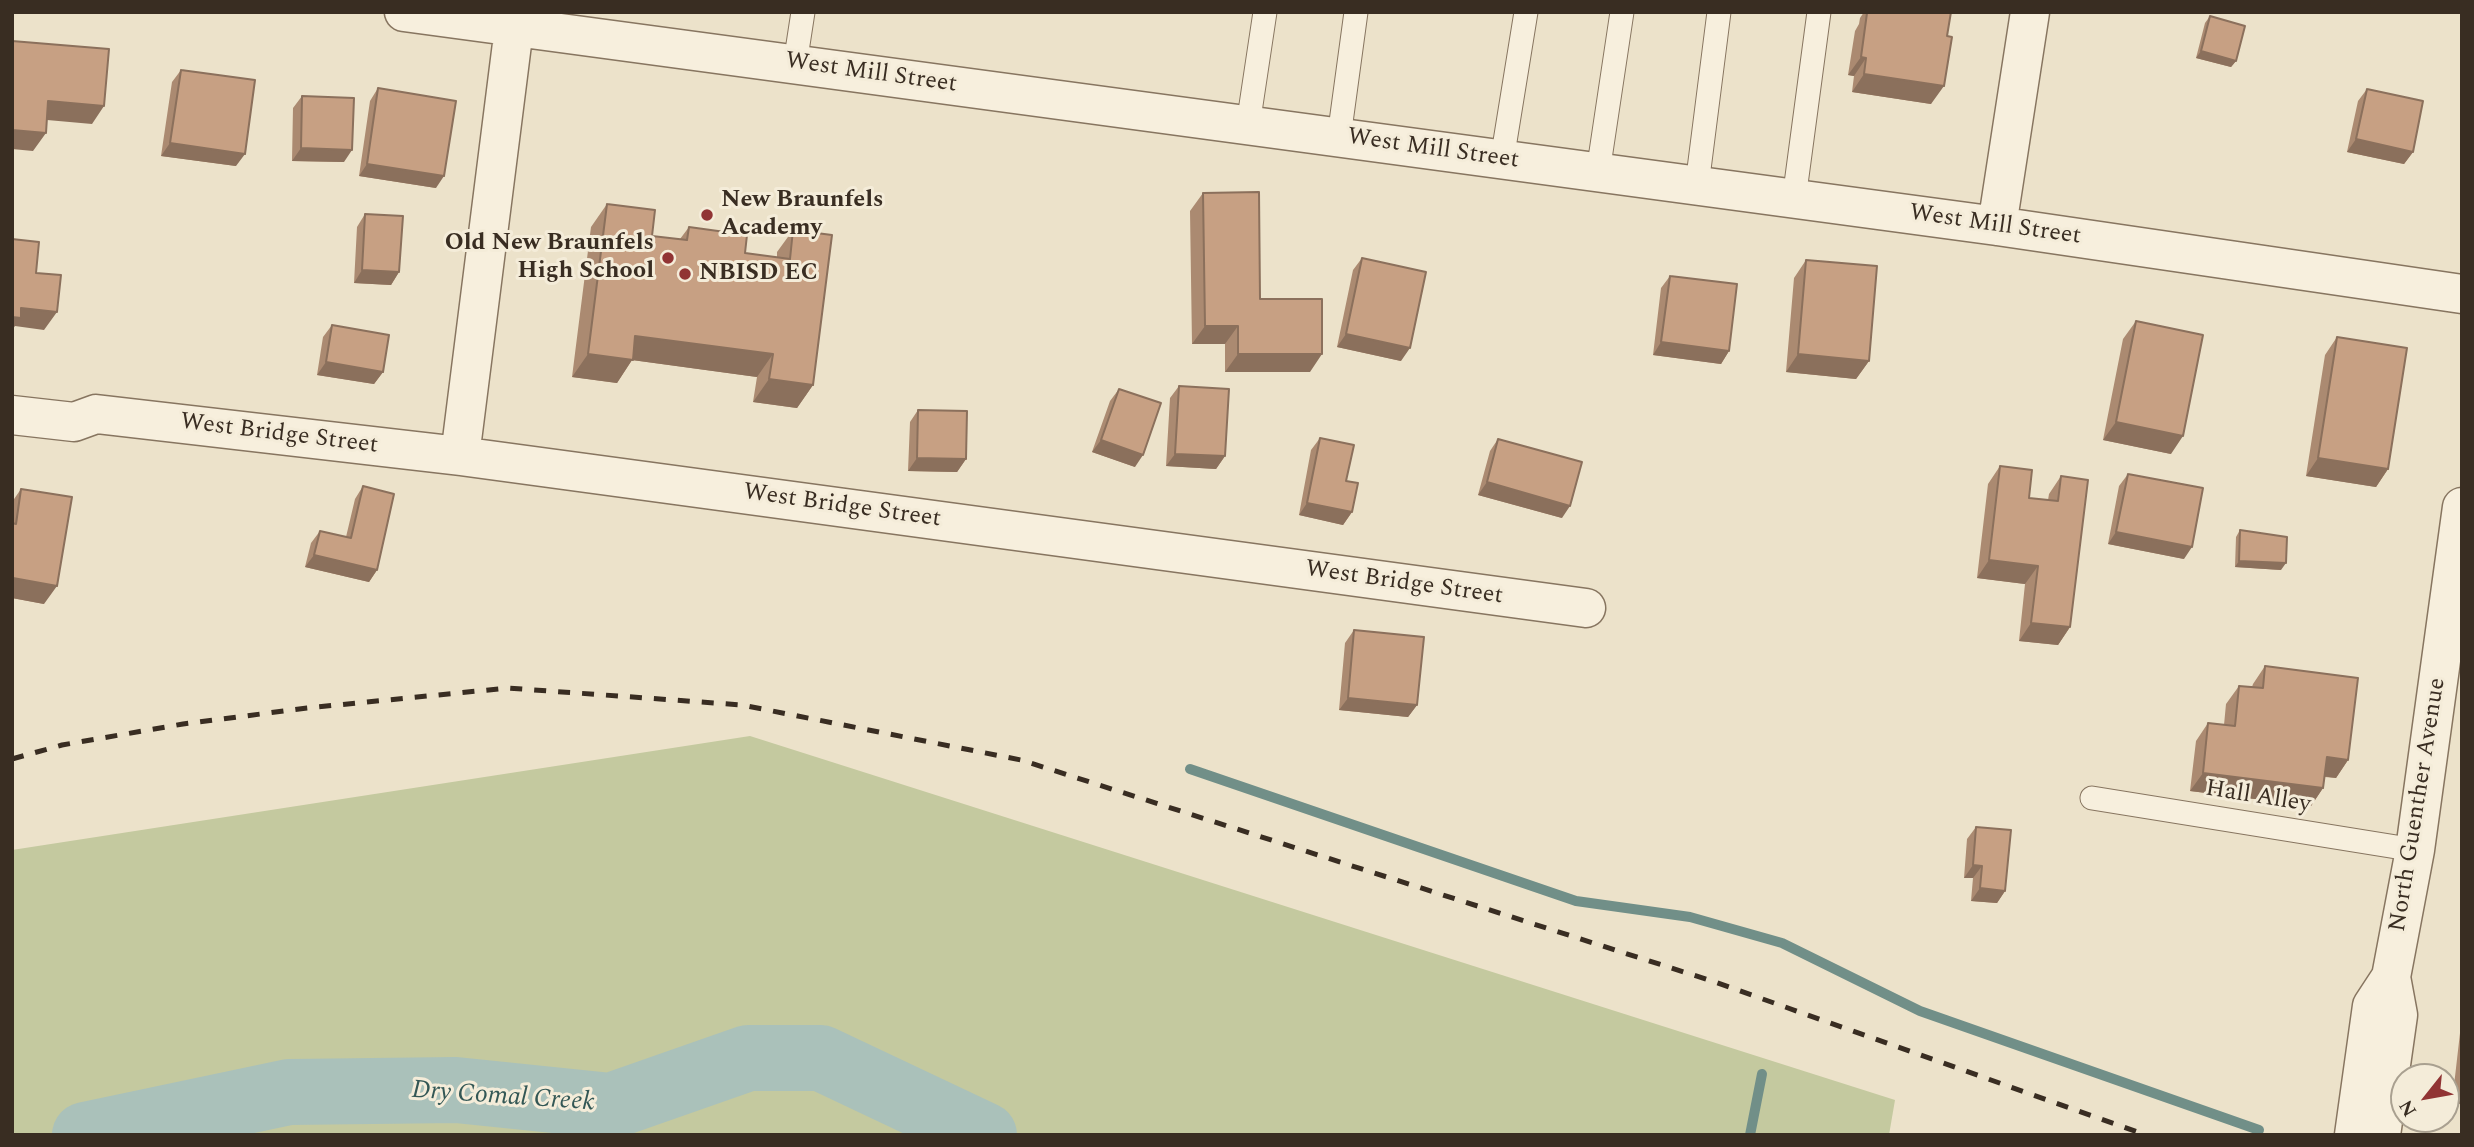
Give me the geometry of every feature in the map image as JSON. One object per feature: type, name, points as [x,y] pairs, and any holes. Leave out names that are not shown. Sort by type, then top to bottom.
[{"type":"street","name":"West Mill Street","points":[[404,12],[515,19],[795,64],[1997,226],[2462,294]]},
{"type":"street","points":[[1997,226],[2030,12]]},
{"type":"street","points":[[460,456],[515,19]]},
{"type":"street","name":"West Bridge Street","points":[[12,392],[76,399],[96,414]]},
{"type":"street","name":"West Bridge Street","points":[[12,415],[74,422],[96,414],[460,456],[1586,608]]},
{"type":"street","name":"North Guenther Avenue","points":[[2381,1135],[2398,1015],[2391,977],[2415,850],[2457,593],[2462,507]]},
{"type":"street","name":"North Guenther Avenue","points":[[2354,1135],[2372,1006],[2391,977]]},
{"type":"lane","points":[[795,64],[803,12]]},
{"type":"lane","points":[[1248,125],[1265,12]]},
{"type":"lane","points":[[1339,138],[1356,12]]},
{"type":"lane","points":[[1502,160],[1527,12]]},
{"type":"lane","points":[[1598,172],[1622,12]]},
{"type":"lane","points":[[1697,185],[1719,12]]},
{"type":"lane","points":[[1794,199],[1818,12]]},
{"type":"lane","name":"Hall Alley","points":[[2092,798],[2415,850]]},
{"type":"green space","points":[[750,736],[1895,1100],[1889,1135],[12,1135],[12,850]]},
{"type":"building","points":[[1951,12],[1947,36],[1952,37],[1944,86],[1864,74],[1866,58],[1861,57],[1867,13]]},
{"type":"building","points":[[2210,16],[2245,26],[2236,61],[2201,51]]},
{"type":"building","points":[[12,41],[109,49],[104,106],[48,101],[46,133],[12,130]]},
{"type":"building","points":[[181,70],[255,80],[245,154],[170,143]]},
{"type":"building","points":[[378,88],[456,101],[444,176],[367,164]]},
{"type":"building","points":[[2367,89],[2423,101],[2413,152],[2356,139]]},
{"type":"building","points":[[302,96],[354,98],[352,150],[301,148]]},
{"type":"building","points":[[1259,192],[1260,299],[1322,299],[1322,354],[1238,354],[1238,326],[1205,326],[1203,193]]},
{"type":"building","points":[[607,204],[655,210],[652,236],[687,240],[689,227],[747,235],[745,253],[790,259],[793,230],[832,235],[813,385],[769,379],[773,354],[635,336],[633,360],[588,354]]},
{"type":"building","points":[[365,214],[403,216],[399,272],[362,270]]},
{"type":"building","points":[[12,239],[39,242],[36,273],[61,275],[57,312],[21,308],[21,318],[12,317]]},
{"type":"building","points":[[1362,258],[1426,272],[1410,348],[1346,334]]},
{"type":"building","points":[[1806,260],[1877,266],[1869,361],[1798,354]]},
{"type":"building","points":[[1670,276],[1737,284],[1729,351],[1661,342]]},
{"type":"building","points":[[2136,321],[2203,335],[2183,436],[2116,422]]},
{"type":"building","points":[[332,325],[389,335],[383,372],[326,362]]},
{"type":"building","points":[[2337,337],[2407,348],[2388,469],[2318,458]]},
{"type":"building","points":[[1179,386],[1229,389],[1225,456],[1175,454]]},
{"type":"building","points":[[1119,389],[1161,403],[1143,455],[1101,440]]},
{"type":"building","points":[[918,410],[967,411],[966,459],[917,458]]},
{"type":"building","points":[[1320,438],[1354,445],[1346,481],[1358,483],[1352,512],[1307,503]]},
{"type":"building","points":[[1498,439],[1582,462],[1570,506],[1487,482]]},
{"type":"building","points":[[2000,466],[2032,470],[2029,498],[2058,501],[2061,476],[2088,480],[2070,627],[2031,623],[2038,566],[1989,560]]},
{"type":"building","points":[[2128,474],[2203,488],[2192,547],[2116,532]]},
{"type":"building","points":[[363,486],[394,494],[377,570],[314,555],[320,531],[351,538]]},
{"type":"building","points":[[21,489],[72,497],[57,586],[13,578],[12,587],[12,523],[16,524]]},
{"type":"building","points":[[2240,530],[2287,537],[2286,563],[2239,561]]},
{"type":"building","points":[[1354,630],[1424,637],[1417,705],[1348,698]]},
{"type":"building","points":[[2265,666],[2358,678],[2348,760],[2327,757],[2323,788],[2203,773],[2208,723],[2235,726],[2239,686],[2263,688]]},
{"type":"building","points":[[1976,827],[2011,830],[2005,891],[1980,888],[1982,866],[1973,865]]},
{"type":"waterway","points":[[1190,769],[1576,901],[1690,917],[1782,943],[1920,1011],[2259,1130]]},
{"type":"waterway","name":"Dry Comal Creek","points":[[85,1135],[289,1092],[456,1090],[611,1106],[748,1058],[821,1058],[984,1135]]},
{"type":"waterway","points":[[1750,1135],[1762,1074]]},
{"type":"railway","points":[[12,759],[62,745],[183,724],[307,708],[508,688],[742,705],[1021,760],[1712,981],[2146,1135]]},
{"type":"place","name":"New Braunfels Academy","points":[[707,215]]},
{"type":"place","name":"Old New Braunfels High School","points":[[668,258]]},
{"type":"place","name":"NBISD EC","points":[[685,274]]}]
